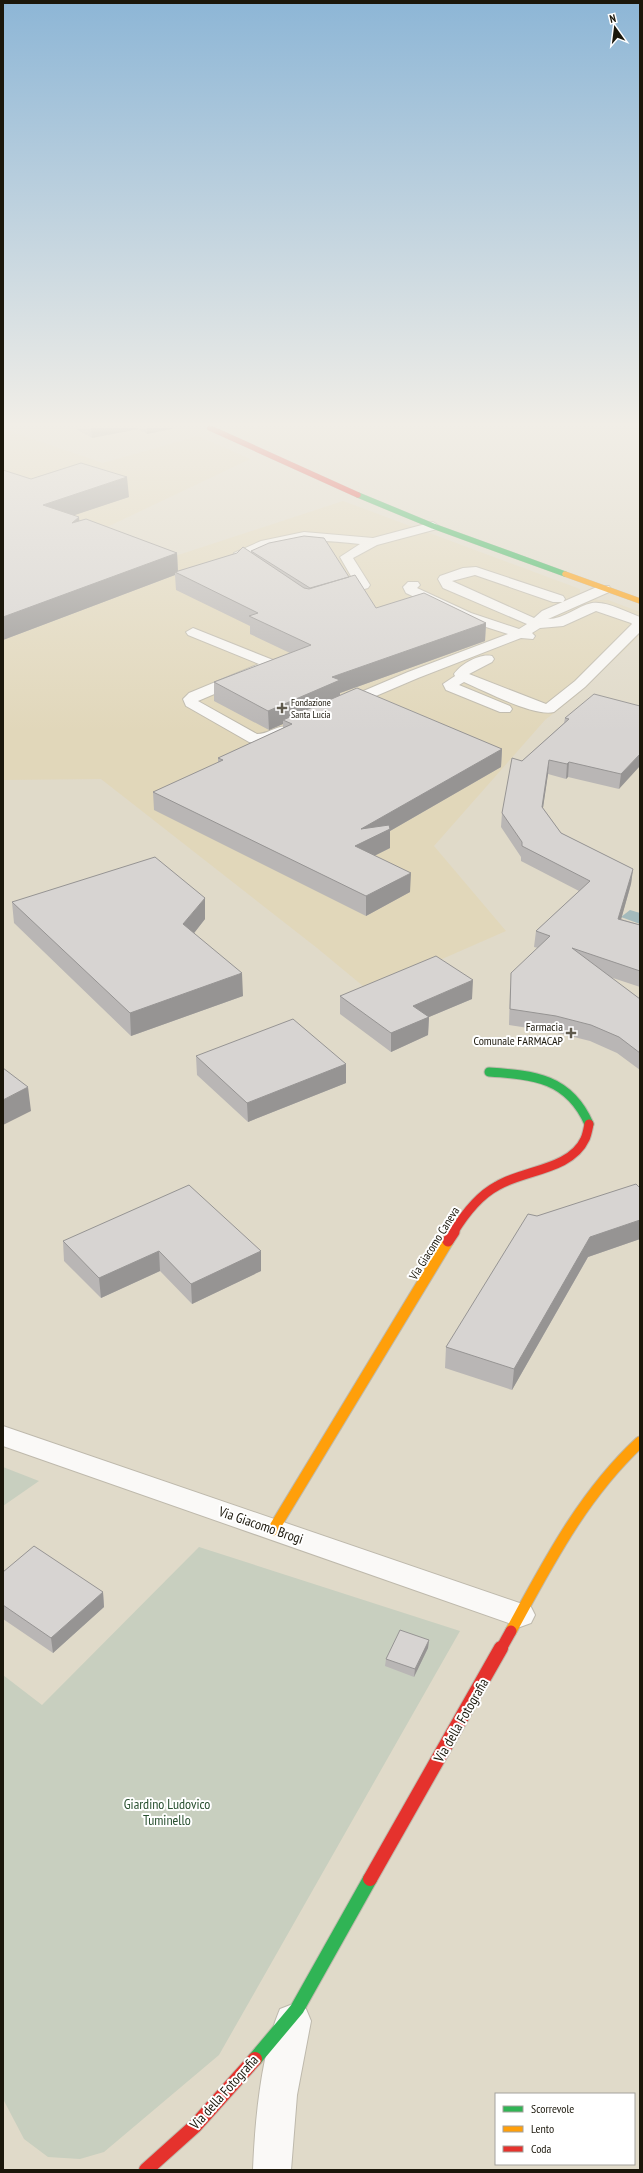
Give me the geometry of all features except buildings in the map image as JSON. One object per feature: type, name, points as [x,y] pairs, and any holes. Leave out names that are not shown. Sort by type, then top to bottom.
[{"type":"street","points":[[442,529],[640,601]]},
{"type":"street","name":"Via Giacomo Caneva","points":[[273,1530],[465,1213],[485,1192],[519,1174],[544,1168],[563,1160],[579,1150],[588,1137],[590,1123],[586,1110],[572,1093],[556,1082],[512,1073],[489,1072]]},
{"type":"street","name":"Via Giacomo Brogi","points":[[3,1436],[520,1615]]},
{"type":"street","name":"Via della Fotografia","points":[[146,2170],[196,2126],[297,2009],[556,1551],[599,1485],[618,1460],[640,1442]]},
{"type":"street","name":"Via della Fotografia","points":[[272,2170],[275,2110],[284,2060],[297,2009]]},
{"type":"lane","points":[[322,597],[363,585],[346,557],[373,542],[420,529]]},
{"type":"lane","points":[[264,572],[239,556],[265,544],[304,536],[331,537],[373,542]]},
{"type":"lane","points":[[537,624],[448,585],[445,579],[476,571],[558,599]]},
{"type":"lane","points":[[330,710],[413,675],[489,648],[522,633],[537,624],[558,622],[594,607],[636,620],[640,624],[580,684],[549,709],[538,708],[464,677],[461,674],[464,670],[535,639],[522,633],[466,616],[411,590],[410,587],[413,585]]},
{"type":"lane","points":[[537,624],[540,619],[547,614],[590,597],[604,588]]},
{"type":"lane","points":[[193,632],[268,663],[268,666],[194,696],[190,699],[191,703],[254,740],[265,739],[294,726]]},
{"type":"lane","points":[[464,677],[450,684],[451,686],[516,713],[532,715]]},
{"type":"shaded area","name":"Fondazione Santa Lucia","points":[[3,529],[104,529],[166,559],[256,529],[420,529],[580,589],[580,593],[598,600],[608,600],[640,612],[640,635],[577,695],[545,720],[434,846],[506,931],[369,991],[317,948],[101,779],[3,780]]},
{"type":"shaded area","points":[[630,910],[640,913],[640,924],[621,917]]},
{"type":"green space","points":[[3,1467],[39,1481],[3,1506]]},
{"type":"green space","name":"Giardino Ludovico Tuminello","points":[[199,1547],[460,1631],[219,2055],[104,2152],[80,2159],[48,2157],[24,2139],[3,2099],[3,1675],[42,1705]]},
{"type":"traffic: fast","points":[[442,529],[565,574]]},
{"type":"traffic: fast","points":[[489,1072],[535,1077],[562,1088],[574,1097],[583,1109],[589,1124]]},
{"type":"traffic: fast","points":[[255,2059],[297,2009],[370,1879]]},
{"type":"traffic: slow","points":[[565,574],[640,601]]},
{"type":"traffic: slow","points":[[273,1530],[448,1241]]},
{"type":"traffic: slow","points":[[511,1631],[553,1555],[584,1506],[601,1482],[640,1442]]},
{"type":"traffic: jam","points":[[448,1241],[469,1210],[488,1191],[508,1180],[553,1165],[566,1158],[577,1150],[585,1139],[589,1124]]},
{"type":"traffic: jam","points":[[370,1879],[511,1631]]},
{"type":"traffic: jam","points":[[146,2170],[195,2126],[255,2059]]},
{"type":"place","name":"Fondazione Santa Lucia","points":[[282,708]]},
{"type":"place","name":"Farmacia Comunale FARMACAP","points":[[571,1033]]}]
